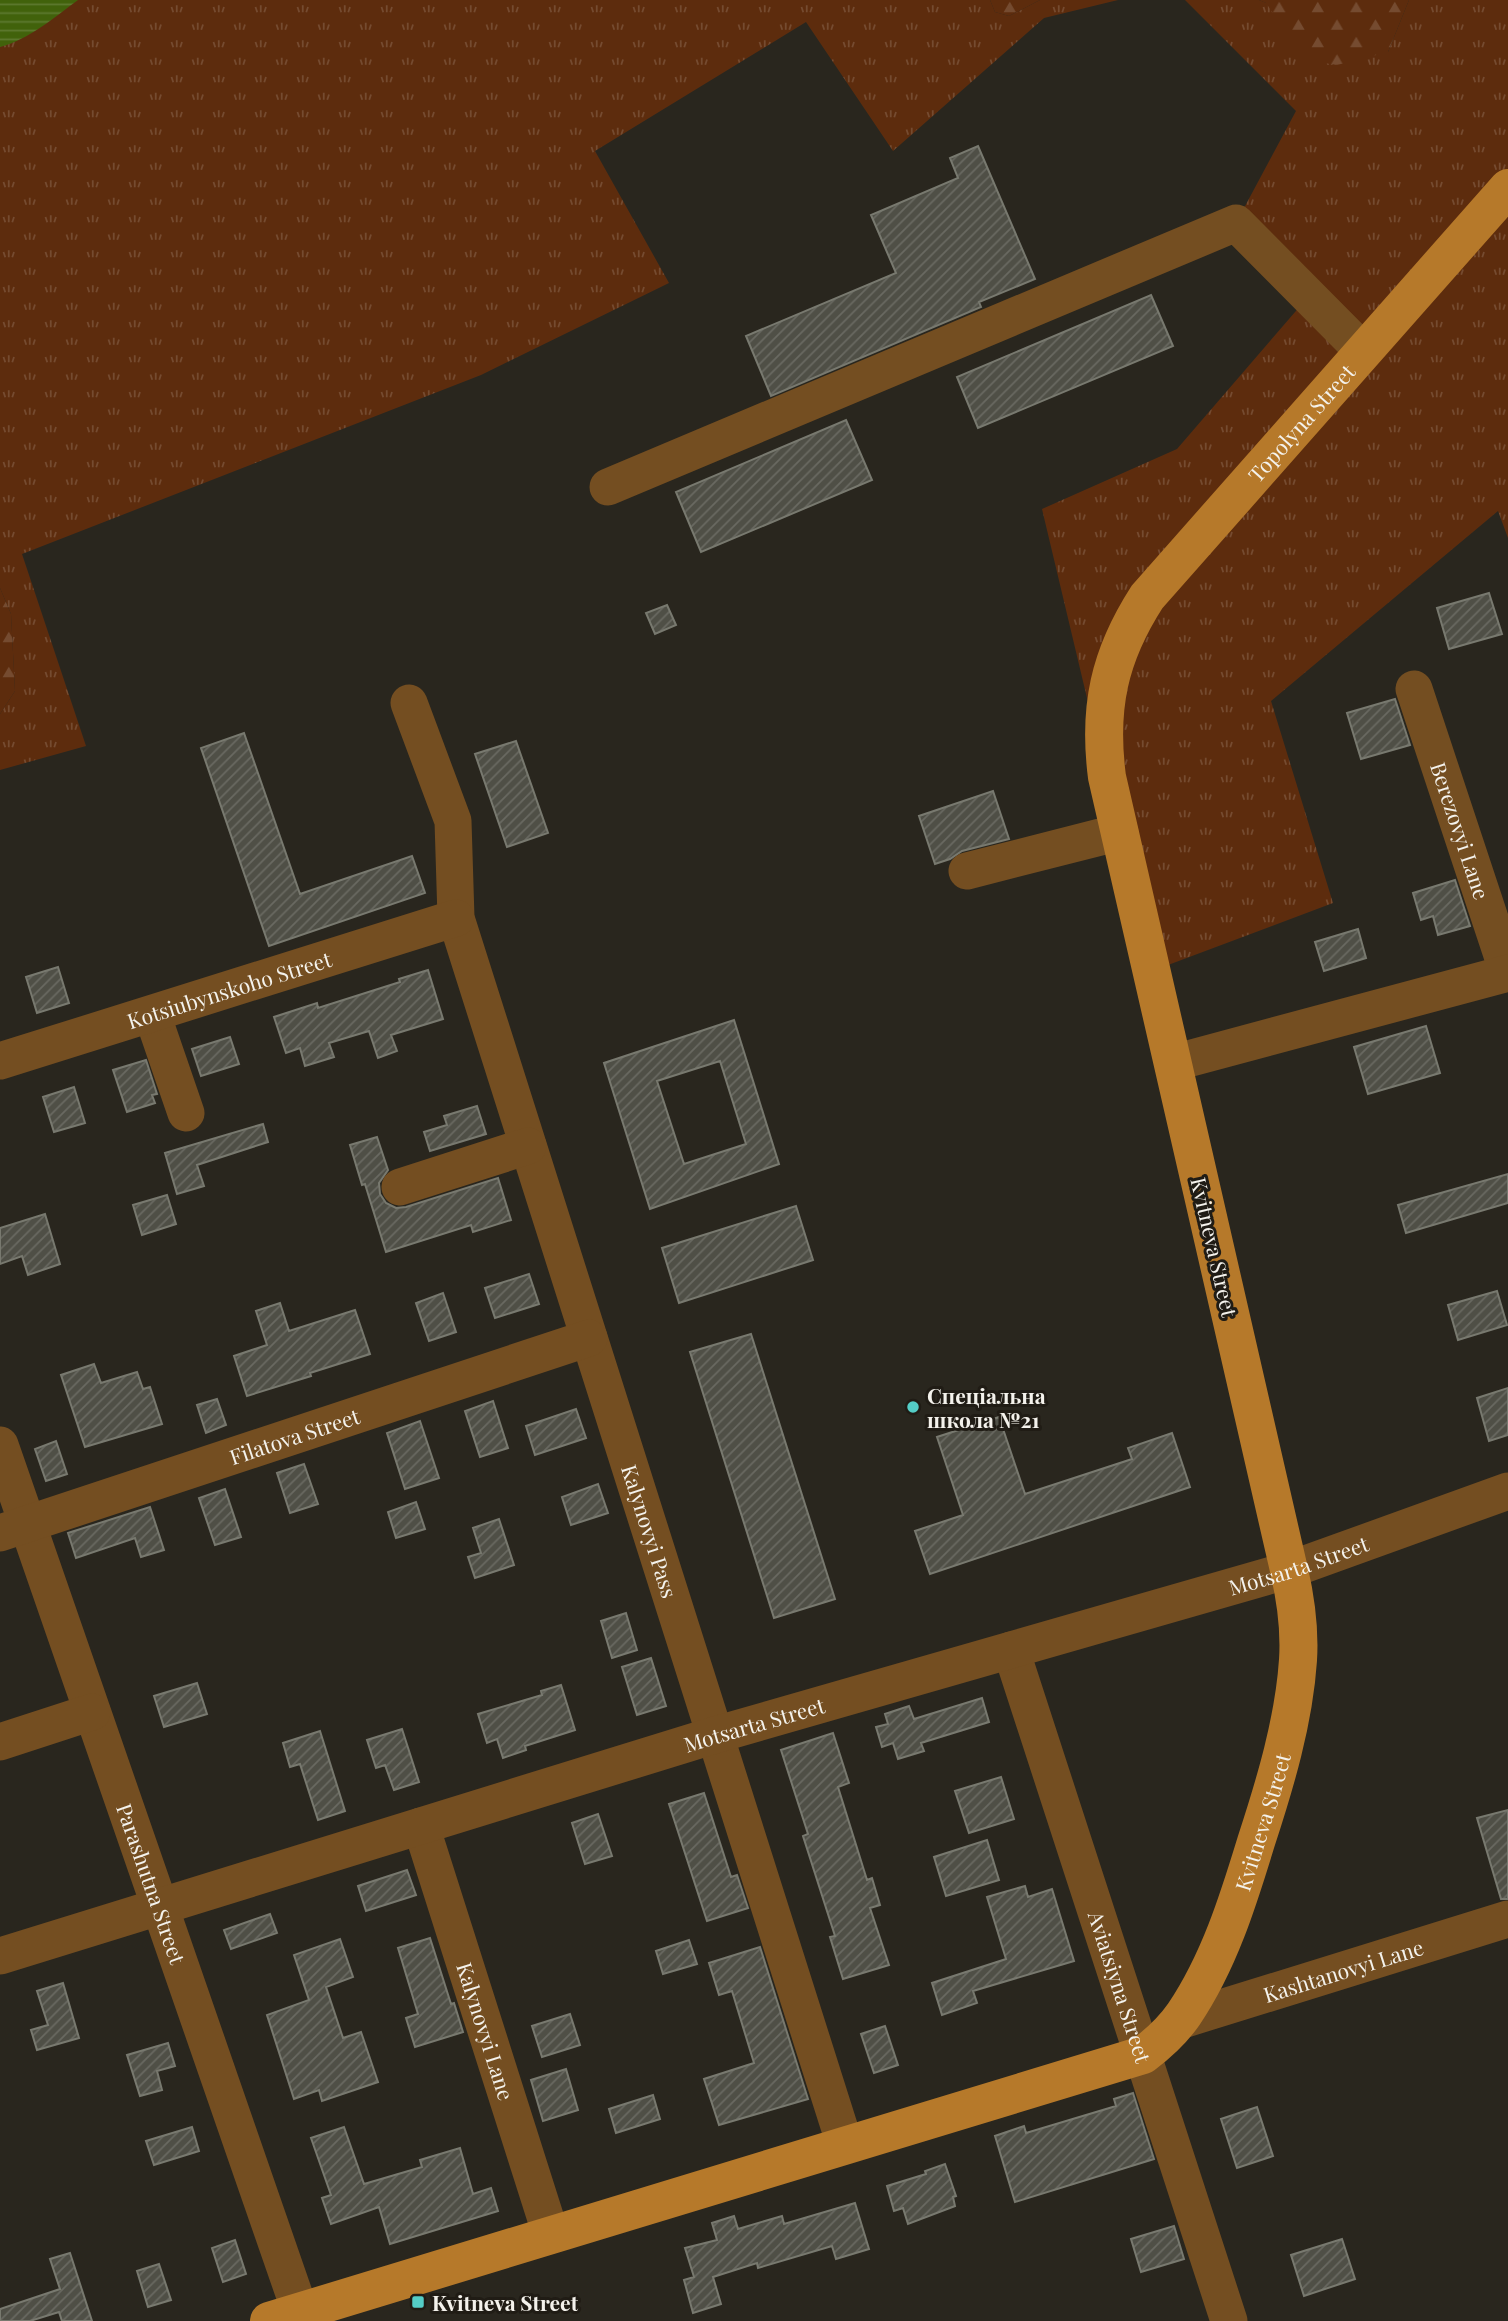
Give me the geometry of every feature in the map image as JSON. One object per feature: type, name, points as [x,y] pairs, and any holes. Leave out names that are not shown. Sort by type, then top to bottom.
[{"type":"main road","name":"Topolyna Street","points":[[1112,668],[1132,619],[1155,586],[1508,188]]},
{"type":"main road","name":"Kvitneva Street","points":[[291,2318],[551,2235],[1143,2055],[1179,2021],[1218,1952],[1252,1856],[1281,1756],[1298,1661],[1297,1615],[1289,1570],[1119,832],[1103,750],[1106,695],[1112,668]]},
{"type":"street","points":[[608,487],[1236,223],[1363,351]]},
{"type":"street","name":"Berezovyi Lane","points":[[1414,689],[1508,973]]},
{"type":"street","name":"Kalynovyi Pass","points":[[410,703],[453,821],[456,918],[845,2145]]},
{"type":"street","points":[[967,871],[1119,832]]},
{"type":"street","name":"Kotsiubynskoho Street","points":[[0,1061],[456,918]]},
{"type":"street","points":[[1173,1063],[1508,973]]},
{"type":"street","points":[[152,1014],[186,1113]]},
{"type":"street","points":[[400,1187],[528,1146]]},
{"type":"street","name":"Filatova Street","points":[[14,1529],[589,1338]]},
{"type":"street","name":"Parashutna Street","points":[[0,1445],[14,1529],[92,1712],[160,1907],[291,2318]]},
{"type":"street","name":"Motsarta Street","points":[[0,1956],[715,1735],[1289,1570],[1508,1491]]},
{"type":"street","name":"Aviatsiyna Street","points":[[1011,1650],[1229,2321]]},
{"type":"street","points":[[0,1742],[92,1712]]},
{"type":"street","name":"Kalynovyi Lane","points":[[421,1826],[551,2235]]},
{"type":"street","name":"Kashtanovyi Lane","points":[[1179,2021],[1508,1919]]},
{"type":"green space","points":[[0,0],[990,0],[995,12],[1009,16],[1040,0],[1118,0],[1044,18],[893,151],[806,22],[595,151],[669,283],[481,375],[22,554],[86,746],[0,770],[0,714],[15,691],[11,614],[0,588]]},
{"type":"green space","points":[[990,0],[1040,0],[1009,16],[995,12]]},
{"type":"green space","points":[[1185,0],[1259,0],[1388,52],[1409,0],[1508,0],[1508,538],[1498,511],[1271,701],[1333,903],[1152,971],[1042,509],[1177,449],[1308,297],[1236,223],[1296,111]]},
{"type":"green space","points":[[1259,0],[1409,0],[1388,52],[1337,65],[1305,60],[1266,3]]},
{"type":"green space","points":[[0,588],[11,614],[15,691],[0,714]]},
{"type":"shaded area","points":[[0,0],[78,0],[31,34],[0,47]]},
{"type":"building","points":[[978,146],[1035,279],[979,302],[981,307],[771,396],[746,336],[896,273],[871,215],[958,178],[950,158]]},
{"type":"building","points":[[1151,295],[1173,346],[978,428],[957,377]]},
{"type":"building","points":[[846,420],[872,480],[701,552],[676,492]]},
{"type":"building","points":[[1489,593],[1502,634],[1449,649],[1437,608]]},
{"type":"building","points":[[667,605],[676,625],[655,634],[646,613]]},
{"type":"building","points":[[1395,699],[1410,745],[1361,759],[1347,713]]},
{"type":"building","points":[[244,733],[300,894],[412,856],[425,893],[269,946],[201,748]]},
{"type":"building","points":[[516,741],[548,833],[507,847],[475,754]]},
{"type":"building","points":[[993,791],[1009,839],[962,851],[935,864],[919,816]]},
{"type":"building","points":[[1455,880],[1470,926],[1438,935],[1433,916],[1421,920],[1413,893]]},
{"type":"building","points":[[1358,929],[1366,958],[1324,971],[1315,942]]},
{"type":"building","points":[[58,967],[69,1003],[37,1013],[26,977]]},
{"type":"building","points":[[428,970],[443,1019],[391,1035],[397,1051],[378,1058],[369,1031],[329,1043],[334,1057],[305,1066],[300,1048],[286,1053],[274,1017],[317,1003],[318,1008],[400,982],[399,979]]},
{"type":"building","points":[[734,1020],[779,1164],[650,1209],[604,1063]],"holes":[[[720,1061],[746,1144],[684,1164],[657,1081]]]},
{"type":"building","points":[[1426,1026],[1440,1073],[1368,1094],[1354,1047]]},
{"type":"building","points":[[230,1037],[239,1064],[201,1076],[192,1049]]},
{"type":"building","points":[[146,1060],[157,1094],[152,1095],[155,1103],[127,1112],[113,1070]]},
{"type":"building","points":[[74,1087],[85,1123],[54,1132],[43,1097]]},
{"type":"building","points":[[477,1106],[486,1134],[430,1151],[424,1132],[447,1125],[444,1116]]},
{"type":"building","points":[[263,1124],[268,1142],[197,1165],[204,1186],[177,1194],[165,1153]]},
{"type":"building","points":[[377,1137],[388,1170],[379,1183],[380,1194],[386,1203],[396,1208],[406,1207],[498,1178],[511,1220],[473,1232],[471,1225],[386,1252],[350,1145]]},
{"type":"building","points":[[1508,1174],[1508,1203],[1406,1233],[1398,1205]]},
{"type":"building","points":[[167,1195],[176,1224],[142,1235],[133,1205]]},
{"type":"building","points":[[796,1206],[813,1260],[679,1303],[662,1248]]},
{"type":"building","points":[[45,1214],[60,1264],[28,1275],[22,1256],[0,1264],[0,1228]]},
{"type":"building","points":[[529,1274],[539,1304],[495,1318],[485,1288]]},
{"type":"building","points":[[1497,1291],[1507,1325],[1458,1340],[1448,1305]]},
{"type":"building","points":[[443,1293],[456,1332],[429,1341],[416,1303]]},
{"type":"building","points":[[280,1303],[289,1331],[355,1310],[370,1354],[247,1396],[234,1356],[267,1345],[256,1311]]},
{"type":"building","points":[[751,1334],[835,1599],[774,1618],[690,1352]]},
{"type":"building","points":[[94,1364],[101,1383],[137,1372],[143,1389],[150,1387],[162,1424],[85,1447],[61,1375]]},
{"type":"building","points":[[1508,1388],[1508,1435],[1489,1441],[1477,1398]]},
{"type":"building","points":[[217,1399],[226,1425],[206,1433],[197,1405]]},
{"type":"building","points":[[493,1401],[508,1448],[480,1457],[465,1411]]},
{"type":"building","points":[[576,1409],[586,1438],[535,1455],[526,1426]]},
{"type":"building","points":[[999,1417],[1025,1494],[1132,1459],[1128,1448],[1172,1433],[1190,1487],[930,1574],[915,1531],[963,1515],[937,1437]]},
{"type":"building","points":[[420,1421],[439,1478],[405,1489],[387,1433]]},
{"type":"building","points":[[56,1441],[67,1474],[46,1481],[35,1449]]},
{"type":"building","points":[[304,1464],[318,1504],[290,1513],[277,1473]]},
{"type":"building","points":[[598,1484],[608,1513],[571,1525],[562,1497]]},
{"type":"building","points":[[225,1489],[241,1537],[215,1545],[199,1498]]},
{"type":"building","points":[[416,1502],[425,1529],[396,1538],[388,1512]]},
{"type":"building","points":[[150,1507],[164,1550],[141,1557],[135,1538],[76,1558],[68,1533]]},
{"type":"building","points":[[499,1519],[514,1565],[475,1578],[468,1557],[481,1553],[473,1528]]},
{"type":"building","points":[[626,1613],[637,1650],[612,1658],[601,1621]]},
{"type":"building","points":[[651,1658],[666,1706],[637,1715],[622,1667]]},
{"type":"building","points":[[197,1683],[207,1714],[164,1727],[154,1696]]},
{"type":"building","points":[[561,1685],[575,1730],[525,1746],[526,1750],[503,1758],[497,1739],[487,1743],[478,1714],[542,1695],[541,1691]]},
{"type":"building","points":[[982,1698],[989,1722],[921,1743],[924,1751],[898,1759],[893,1743],[882,1747],[876,1727],[888,1724],[885,1714],[909,1706],[914,1719]]},
{"type":"building","points":[[402,1729],[419,1782],[394,1790],[385,1765],[376,1768],[367,1740]]},
{"type":"building","points":[[320,1731],[345,1811],[318,1820],[300,1764],[290,1767],[283,1743]]},
{"type":"building","points":[[833,1733],[849,1783],[838,1787],[867,1880],[872,1878],[880,1905],[870,1908],[889,1965],[843,1979],[830,1937],[835,1936],[803,1836],[808,1834],[781,1750]]},
{"type":"building","points":[[1001,1777],[1014,1819],[969,1833],[955,1791]]},
{"type":"building","points":[[704,1793],[731,1877],[737,1875],[748,1908],[707,1921],[669,1804]]},
{"type":"building","points":[[1508,1810],[1508,1899],[1501,1899],[1477,1818]]},
{"type":"building","points":[[598,1814],[612,1856],[585,1864],[572,1823]]},
{"type":"building","points":[[987,1840],[999,1880],[946,1896],[934,1857]]},
{"type":"building","points":[[407,1870],[416,1895],[366,1911],[358,1886]]},
{"type":"building","points":[[1025,1886],[1028,1897],[1052,1889],[1074,1961],[973,1991],[977,2003],[942,2015],[932,1983],[1006,1959],[987,1897]]},
{"type":"building","points":[[270,1914],[277,1933],[231,1949],[224,1930]]},
{"type":"building","points":[[430,1938],[463,2032],[415,2047],[406,2018],[418,2014],[398,1948]]},
{"type":"building","points":[[340,1939],[353,1977],[326,1987],[343,2038],[361,2032],[378,2082],[322,2101],[319,2090],[294,2099],[267,2015],[309,2000],[294,1955]]},
{"type":"building","points":[[689,1940],[697,1964],[663,1974],[656,1951]]},
{"type":"building","points":[[760,1947],[808,2099],[719,2125],[704,2079],[754,2063],[732,1991],[719,1995],[709,1963]]},
{"type":"building","points":[[63,1983],[79,2038],[37,2050],[31,2030],[48,2025],[37,1991]]},
{"type":"building","points":[[570,2014],[580,2045],[542,2057],[532,2026]]},
{"type":"building","points":[[885,2026],[898,2065],[874,2073],[861,2034]]},
{"type":"building","points":[[168,2043],[175,2066],[157,2071],[162,2090],[140,2096],[127,2055]]},
{"type":"building","points":[[566,2069],[578,2110],[543,2121],[531,2080]]},
{"type":"building","points":[[1133,2093],[1154,2159],[1015,2202],[995,2136],[1024,2126],[1026,2133],[1116,2106],[1114,2099]]},
{"type":"building","points":[[653,2095],[660,2119],[616,2133],[609,2109]]},
{"type":"building","points":[[1257,2107],[1273,2156],[1237,2168],[1221,2119]]},
{"type":"building","points":[[192,2127],[199,2151],[154,2165],[146,2141]]},
{"type":"building","points":[[344,2127],[364,2184],[422,2167],[420,2160],[460,2148],[473,2194],[491,2188],[498,2211],[390,2244],[379,2207],[331,2224],[322,2198],[331,2195],[311,2138]]},
{"type":"building","points":[[945,2164],[956,2196],[953,2197],[955,2206],[908,2224],[903,2208],[894,2211],[887,2186],[926,2174],[925,2171]]},
{"type":"building","points":[[855,2203],[869,2249],[836,2259],[832,2246],[758,2268],[757,2263],[713,2277],[721,2304],[693,2313],[684,2280],[694,2277],[685,2248],[717,2240],[712,2223],[734,2216],[738,2229],[782,2216],[784,2224]]},
{"type":"building","points":[[1174,2226],[1184,2259],[1141,2272],[1131,2239]]},
{"type":"building","points":[[1342,2239],[1355,2279],[1304,2296],[1291,2255]]},
{"type":"building","points":[[235,2240],[246,2274],[223,2282],[212,2248]]},
{"type":"building","points":[[70,2253],[92,2321],[62,2321],[59,2312],[30,2321],[0,2321],[0,2309],[60,2289],[50,2259]]},
{"type":"building","points":[[159,2264],[171,2300],[148,2307],[137,2271]]},
{"type":"place","name":"Спеціальна школа №21","points":[[913,1407]]},
{"type":"place","name":"Kvitneva Street","points":[[418,2302]]}]
